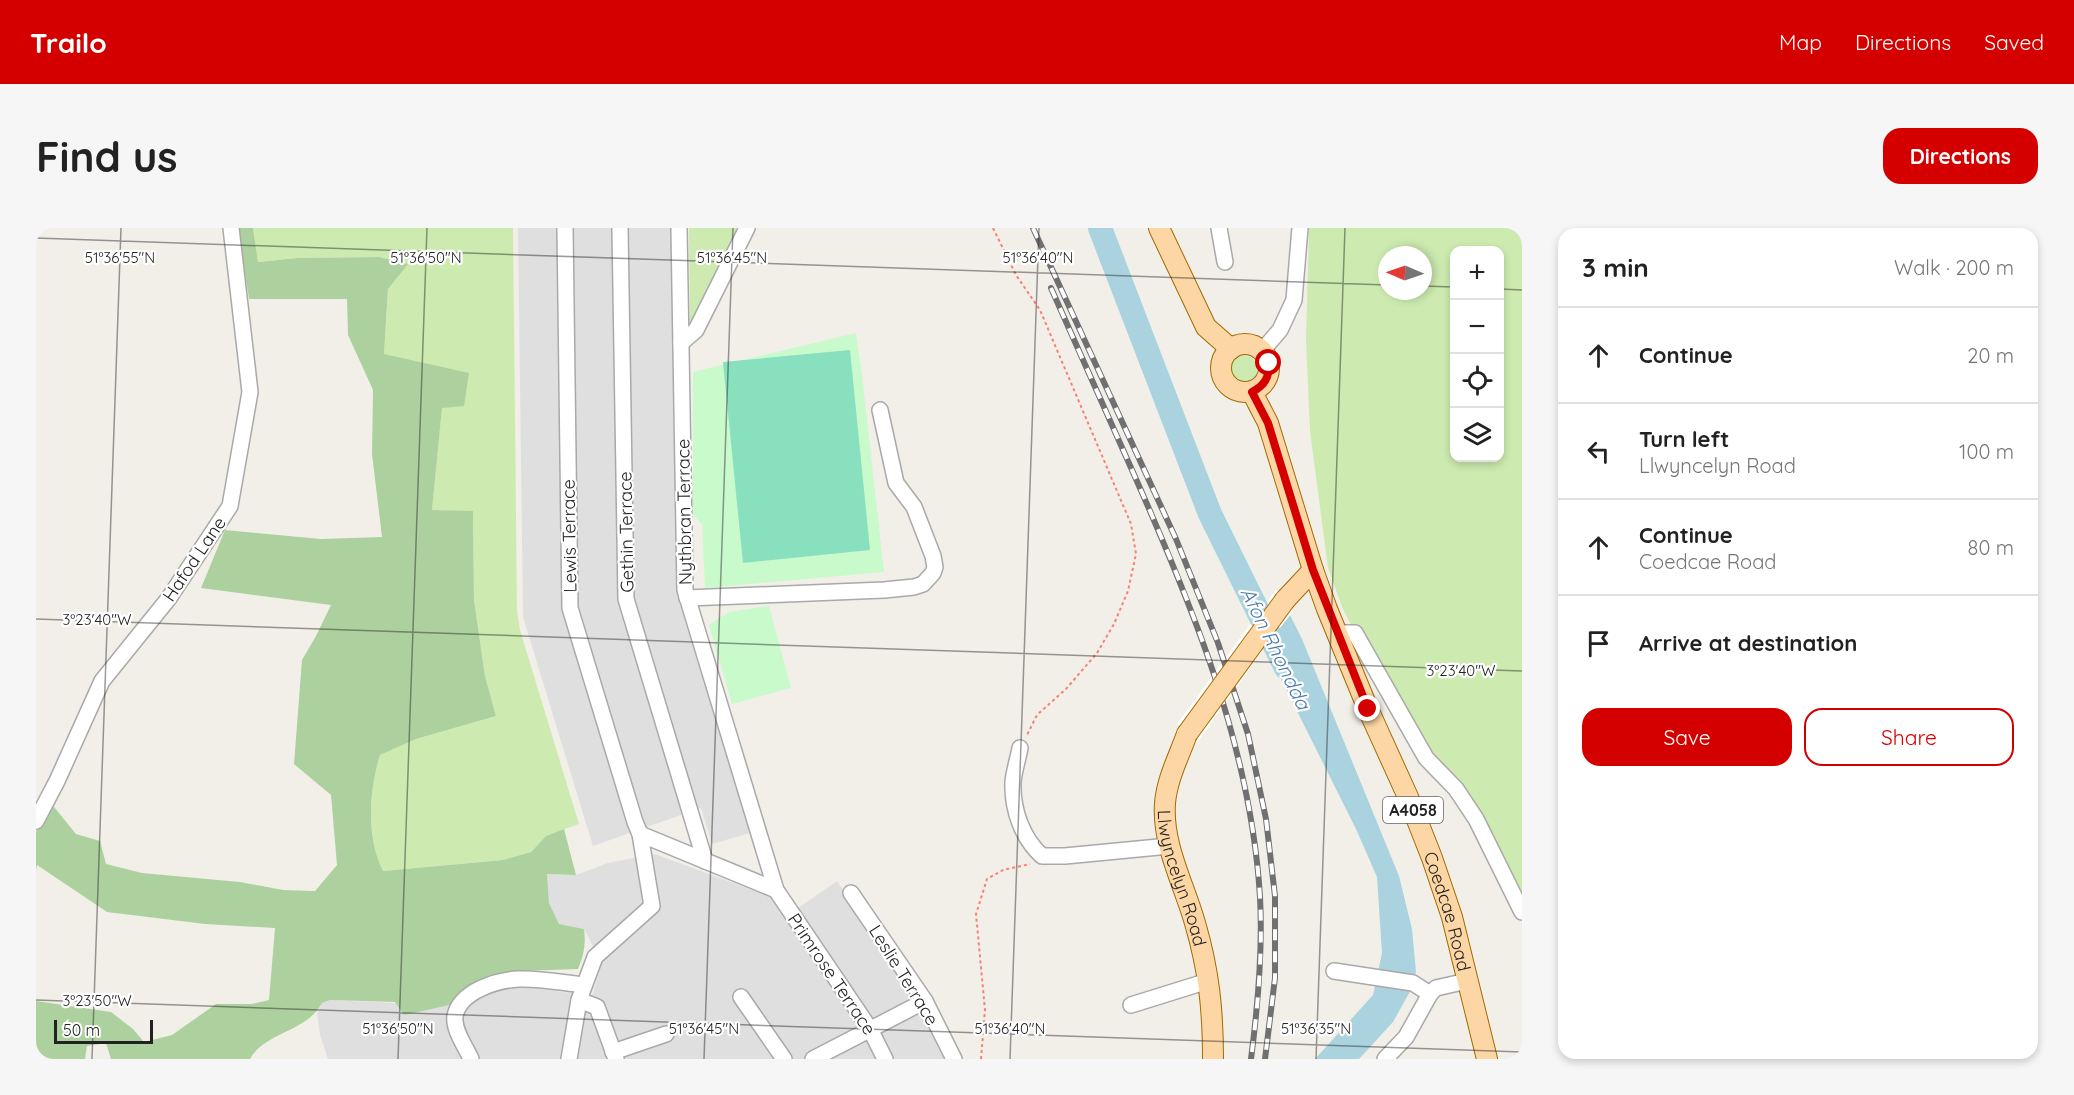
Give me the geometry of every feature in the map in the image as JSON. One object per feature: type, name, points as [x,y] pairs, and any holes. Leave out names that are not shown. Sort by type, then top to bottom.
[{"type":"main road","points":[[1159,228],[1206,327],[1231,349]]},
{"type":"main road","points":[[1247,344],[1262,351],[1267,358],[1269,372],[1261,387],[1244,393],[1233,390],[1227,384],[1222,376],[1221,368],[1223,359],[1231,349],[1247,344]]},
{"type":"main road","name":"A4058","points":[[1252,392],[1268,423],[1313,570]]},
{"type":"main road","name":"Llwyncelyn Road","points":[[1213,1059],[1213,1014],[1208,981],[1195,922],[1168,846],[1165,804],[1170,778],[1187,734],[1285,600],[1313,570]]},
{"type":"main road","name":"Coedcae Road","points":[[1313,570],[1337,633],[1432,858],[1452,917],[1487,1059]]},
{"type":"street","name":"Hafod Lane","points":[[36,821],[57,781],[102,681],[169,598],[230,506],[250,392],[231,228]]},
{"type":"street","name":"Lewis Terrace","points":[[565,228],[570,608],[640,834],[652,906],[595,957],[584,984]]},
{"type":"street","name":"Gethin Terrace","points":[[620,228],[626,599],[705,861]]},
{"type":"street","name":"Nythbran Terrace","points":[[679,228],[685,590],[776,890]]},
{"type":"street","points":[[681,343],[696,330],[747,228]]},
{"type":"street","points":[[1219,228],[1225,262]]},
{"type":"street","points":[[1262,351],[1280,330],[1294,300],[1299,228]]},
{"type":"street","points":[[687,598],[884,590],[914,587],[928,579],[935,567],[933,555],[914,507],[896,483],[880,410]]},
{"type":"street","points":[[1337,633],[1355,633],[1426,759],[1456,789],[1476,819],[1522,912]]},
{"type":"street","points":[[1020,748],[1013,782],[1017,816],[1029,844],[1042,856],[1065,856],[1168,846]]},
{"type":"street","points":[[640,834],[776,890]]},
{"type":"street","name":"Primrose Terrace","points":[[776,890],[870,1029],[885,1059]]},
{"type":"street","name":"Leslie Terrace","points":[[851,893],[925,1001],[954,1059]]},
{"type":"street","points":[[1334,971],[1413,983],[1430,994]]},
{"type":"street","points":[[471,1059],[457,1029],[455,1016],[464,998],[492,984],[519,979],[584,984],[569,1059]]},
{"type":"street","points":[[1131,1005],[1208,981]]},
{"type":"street","points":[[1385,1059],[1406,1037],[1430,994],[1436,988],[1467,981]]},
{"type":"street","points":[[741,997],[784,1059]]},
{"type":"street","points":[[579,1000],[597,1007],[614,1055],[666,1034]]},
{"type":"street","points":[[822,1056],[925,1001]]},
{"type":"path","points":[[993,228],[1016,275],[1040,310],[1069,376],[1131,524],[1136,554],[1128,591],[1114,624],[1097,653],[1066,688],[1037,715],[1020,748]]},
{"type":"path","points":[[981,1059],[985,1010],[976,914],[987,879],[1003,870],[1029,864],[1042,856]]},
{"type":"shaded area","points":[[518,228],[672,228],[677,594],[750,833],[712,844],[701,808],[593,846],[523,617]]},
{"type":"shaded area","points":[[655,854],[771,897],[783,913],[801,906],[837,881],[914,996],[947,1059],[328,1059],[320,1035],[317,1013],[322,1003],[330,1000],[442,1005],[475,1001],[496,989],[520,986],[592,996],[602,963],[584,929],[559,924],[549,903],[547,874],[576,875],[608,863]]},
{"type":"green space","points":[[238,228],[253,228],[258,262],[298,258],[379,257],[408,264],[388,289],[384,354],[469,373],[464,406],[442,408],[432,510],[473,511],[474,600],[485,676],[496,716],[416,739],[380,755],[373,784],[371,814],[374,844],[383,871],[503,860],[531,852],[546,836],[564,829],[576,875],[547,874],[549,903],[559,924],[584,929],[583,954],[578,969],[521,971],[485,977],[458,993],[454,1004],[404,1015],[395,1002],[330,1000],[322,1003],[307,1020],[265,1043],[250,1059],[111,1059],[106,1043],[87,1046],[85,1059],[36,1059],[36,1001],[111,1012],[133,1029],[144,1042],[172,1035],[216,1004],[252,1004],[269,1000],[275,928],[205,924],[107,912],[37,865],[36,870],[36,832],[50,802],[76,834],[100,841],[106,864],[142,873],[240,882],[283,890],[315,891],[337,865],[331,795],[294,764],[302,660],[331,605],[201,588],[225,530],[321,539],[382,537],[372,454],[373,390],[348,335],[347,299],[249,299]]},
{"type":"green space","points":[[253,228],[513,228],[517,611],[520,630],[579,824],[546,836],[531,852],[503,860],[383,871],[374,844],[371,814],[373,784],[380,755],[416,739],[496,716],[485,676],[474,600],[473,512],[432,510],[442,407],[384,354],[388,289],[407,264],[379,257],[298,258],[258,262]]},
{"type":"green space","points":[[689,228],[741,228],[690,327]]},
{"type":"green space","points":[[1309,228],[1522,228],[1522,912],[1476,819],[1426,758],[1342,607],[1328,568],[1310,431],[1306,341]]},
{"type":"green space","points":[[856,333],[884,572],[705,588],[702,525],[693,514],[693,372]]},
{"type":"green space","points":[[850,350],[870,550],[743,563],[723,362]]},
{"type":"green space","points":[[1243,355],[1253,359],[1257,369],[1253,379],[1243,383],[1233,379],[1229,369],[1233,359]]},
{"type":"green space","points":[[769,606],[791,688],[732,704],[709,625],[729,612]]},
{"type":"water","points":[[1290,615],[1302,639],[1399,876],[1412,929],[1416,972],[1412,988],[1393,1022],[1359,1059],[1315,1059],[1373,995],[1382,953],[1377,877],[1356,829],[1265,647]]},
{"type":"pier","points":[[1276,589],[1293,611],[1197,743],[1177,724]]},
{"type":"waterway","name":"Afon Rhondda","points":[[1100,228],[1210,514],[1286,668]]},
{"type":"railway","points":[[1033,228],[1176,539],[1218,643],[1248,734],[1266,819],[1275,896],[1275,978],[1265,1059]]},
{"type":"railway","points":[[1051,288],[1176,573],[1215,678],[1231,732],[1245,786],[1260,897],[1259,978],[1251,1059]]},
{"type":"route","points":[[1269,363],[1266,380],[1261,387],[1252,392],[1268,423],[1313,570],[1368,709]]}]
